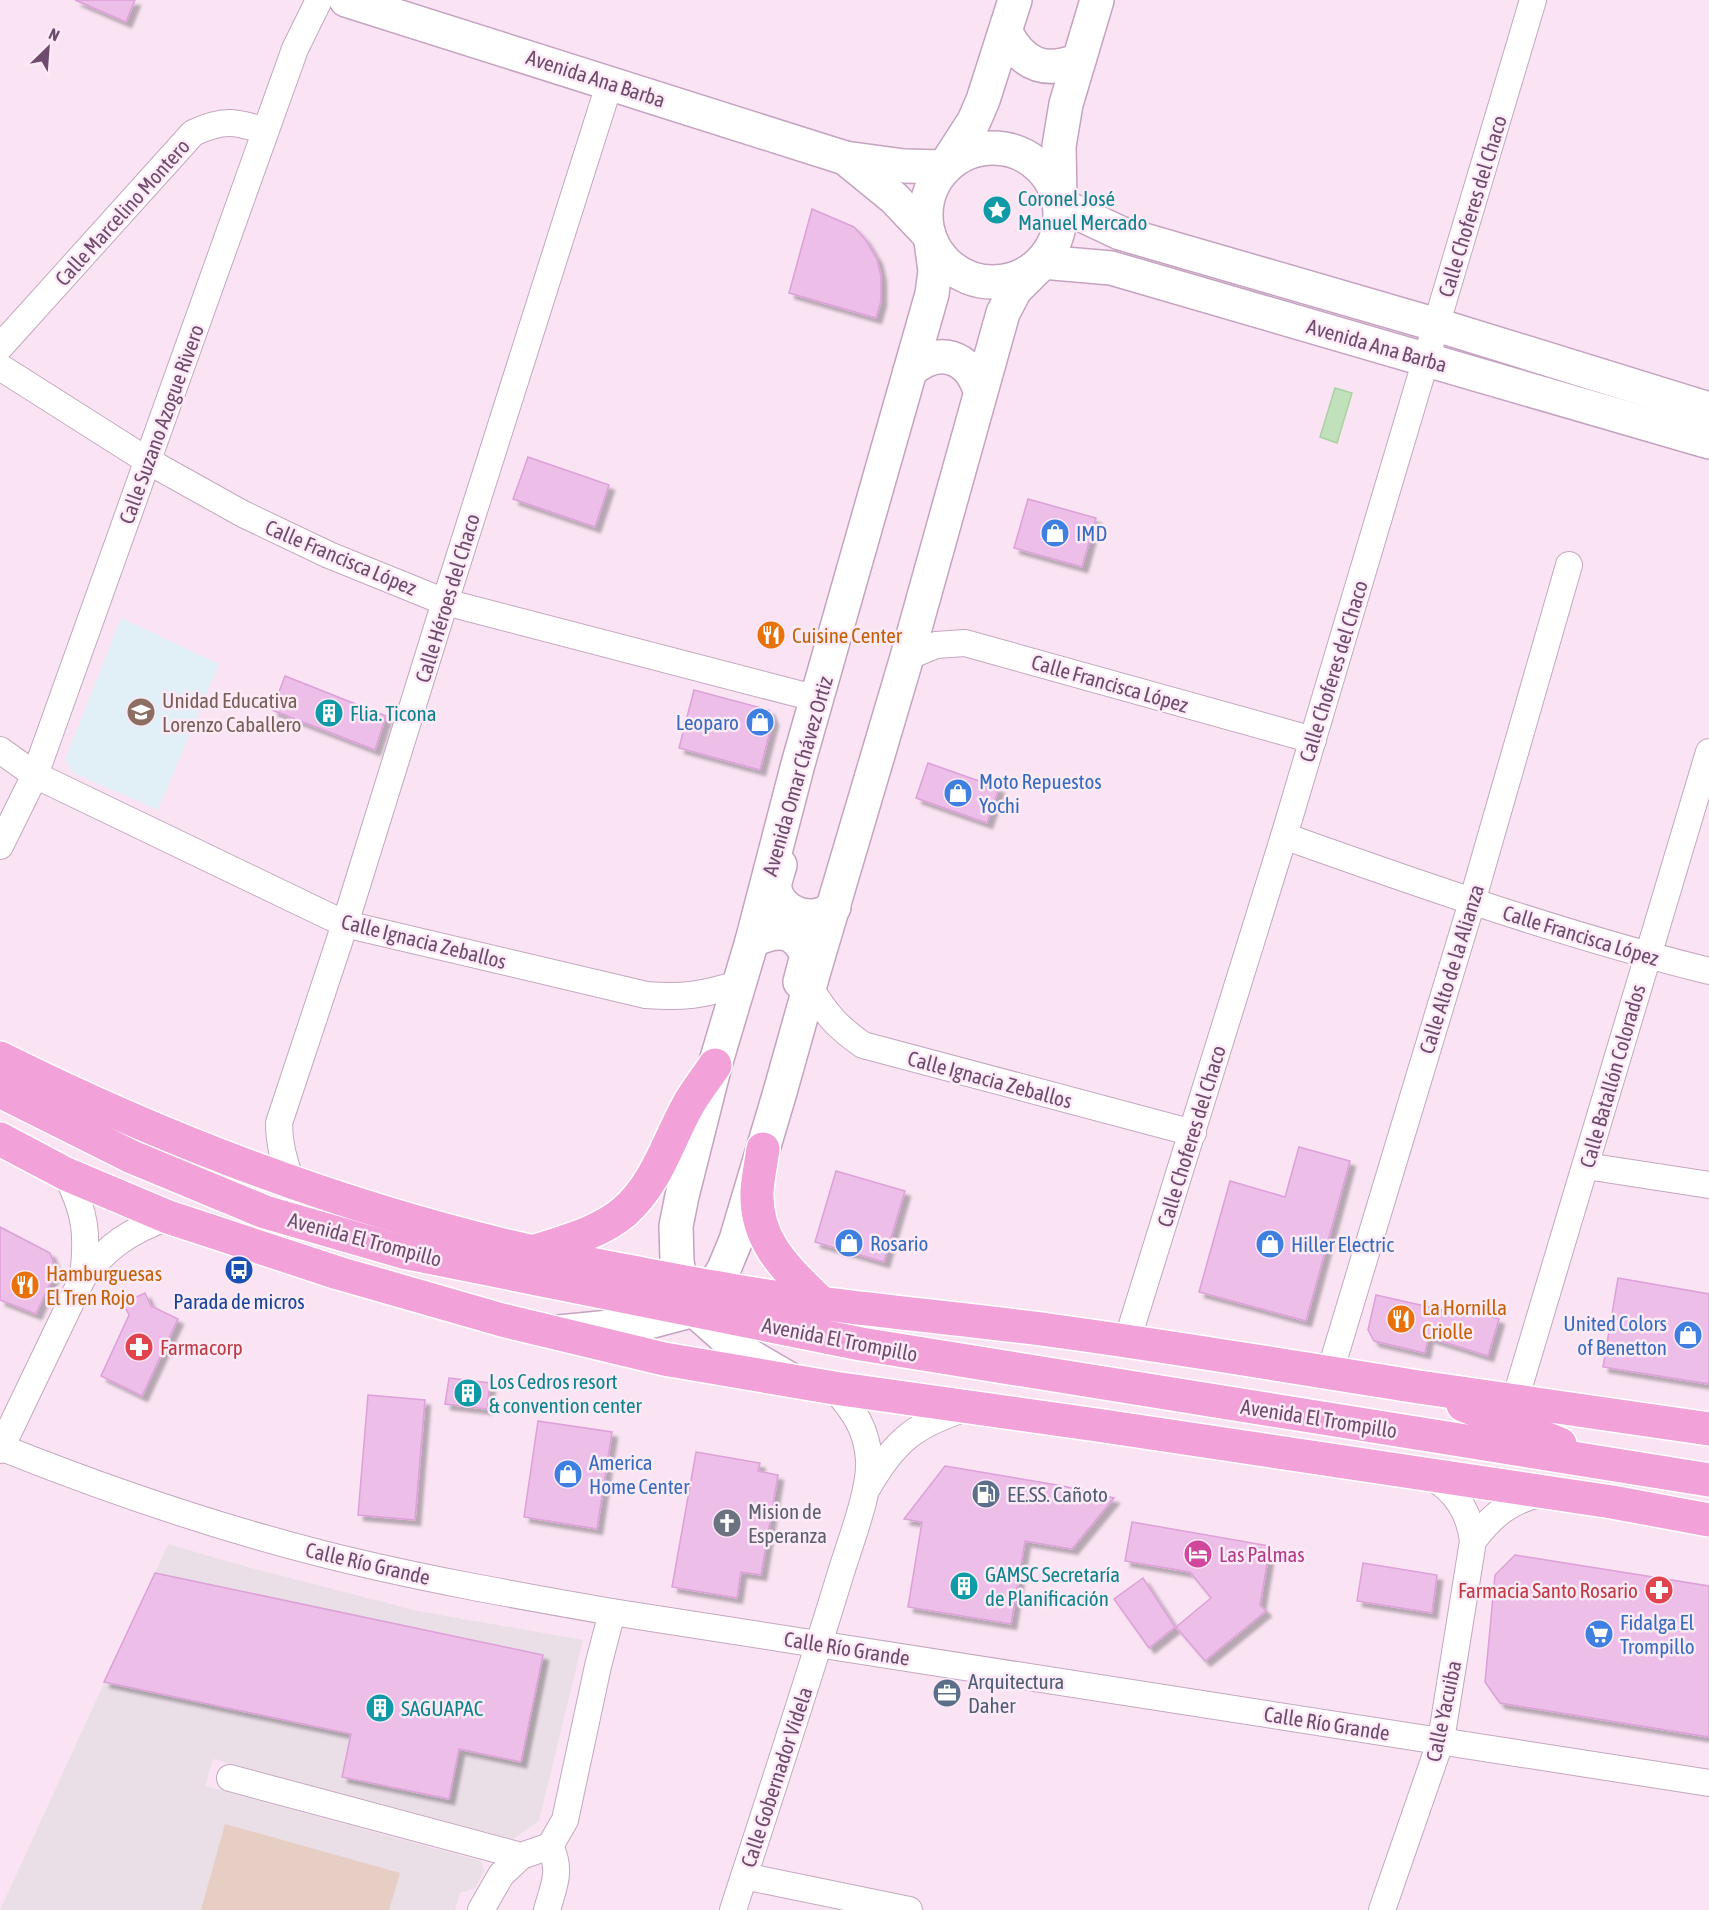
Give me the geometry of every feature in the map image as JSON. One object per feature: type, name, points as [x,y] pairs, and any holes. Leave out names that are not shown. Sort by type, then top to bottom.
[{"type":"main road","name":"Avenida Ana Barba","points":[[346,0],[845,158],[904,166],[946,165]]},
{"type":"main road","points":[[1015,0],[989,84],[974,121],[934,182],[928,199],[926,217],[930,238],[941,259],[958,273],[978,281],[999,283],[1020,278],[1040,264]]},
{"type":"main road","points":[[554,1333],[641,1324],[704,1298],[724,1269],[736,1240],[907,657],[1003,313],[1015,290],[1040,264],[1058,236],[1061,221],[1059,146],[1066,104],[1097,0]]},
{"type":"main road","points":[[1006,33],[1018,52],[1036,64],[1050,67],[1065,66],[1079,60]]},
{"type":"main road","points":[[946,165],[968,152],[991,147],[1014,151],[1034,162],[1050,179],[1060,203]]},
{"type":"main road","name":"Avenida Ana Barba","points":[[845,158],[894,198],[930,238]]},
{"type":"main road","name":"Avenida Ana Barba","points":[[1060,203],[1120,233],[1437,325],[1709,409]]},
{"type":"main road","name":"Avenida Omar Chávez Ortiz","points":[[791,1380],[738,1349],[704,1298],[684,1292],[677,1261],[676,1226],[715,1065],[752,941],[798,764],[932,294],[935,271],[930,238]]},
{"type":"main road","name":"Avenida Ana Barba","points":[[1040,264],[1111,268],[1709,442]]},
{"type":"main road","points":[[910,371],[920,362],[932,357],[945,357],[958,361],[968,369],[976,379],[980,392]]},
{"type":"main road","points":[[798,764],[794,806],[774,887],[780,901],[791,911],[806,916],[821,915],[834,907]]},
{"type":"main road","points":[[752,941],[768,933],[785,933],[800,942],[807,955],[782,1050],[785,1075]]},
{"type":"main road","name":"Avenida El Trompillo","points":[[0,1058],[184,1143],[292,1183],[453,1231],[534,1252],[680,1280]]},
{"type":"main road","points":[[478,1268],[585,1235],[623,1213],[653,1178],[687,1107],[715,1065]]},
{"type":"main road","name":"Avenida El Trompillo","points":[[0,1091],[132,1157],[265,1212],[403,1252],[478,1268],[704,1298],[822,1304],[981,1320],[1709,1429]]},
{"type":"main road","name":"Avenida El Trompillo","points":[[0,1139],[66,1174],[168,1217],[338,1274],[502,1320],[664,1359],[834,1388],[1612,1502],[1709,1520]]},
{"type":"main road","points":[[763,1149],[757,1191],[759,1220],[769,1246],[786,1268],[822,1304]]},
{"type":"main road","name":"Avenida El Trompillo","points":[[704,1298],[861,1344],[1709,1480]]},
{"type":"main road","points":[[1415,1386],[1618,1466]]},
{"type":"street","name":"Calle Suzano Azogue Rivero","points":[[0,846],[35,775],[295,49],[319,0]]},
{"type":"street","name":"Calle Choferes del Chaco","points":[[1127,1341],[1284,836],[1533,0]]},
{"type":"street","name":"Calle Héroes del Chaco","points":[[292,1183],[279,1143],[279,1123],[345,924],[610,82]]},
{"type":"street","name":"Calle Marcelino Montero","points":[[0,347],[193,132],[221,122],[238,122],[266,131]]},
{"type":"street","name":"Calle Francisca López","points":[[0,367],[148,461],[243,514],[329,555],[445,602],[818,699]]},
{"type":"street","name":"Calle Alto de la Alianza","points":[[1330,1372],[1472,902],[1569,565]]},
{"type":"street","name":"Calle Francisca López","points":[[907,657],[936,645],[965,643],[1313,740]]},
{"type":"street","name":"Calle Ignacia Zeballos","points":[[0,750],[35,775],[345,924],[646,995],[676,997],[705,994],[738,984]]},
{"type":"street","name":"Calle Batallón Colorados","points":[[1515,1400],[1709,752]]},
{"type":"street","name":"Calle Francisca López","points":[[1284,836],[1472,902],[1647,956],[1709,971]]},
{"type":"street","name":"Calle Ignacia Zeballos","points":[[810,988],[826,1014],[843,1031],[863,1045],[1193,1133]]},
{"type":"street","points":[[1586,1166],[1709,1185]]},
{"type":"street","points":[[66,1174],[78,1198],[85,1224],[86,1250],[83,1277]]},
{"type":"street","points":[[0,1448],[83,1277],[100,1256],[120,1239],[143,1226],[168,1217]]},
{"type":"street","points":[[834,1388],[852,1409],[865,1435],[869,1462],[866,1490]]},
{"type":"street","points":[[866,1490],[884,1460],[908,1435],[938,1417],[972,1407]]},
{"type":"street","name":"Calle Río Grande","points":[[0,1448],[155,1505],[322,1553],[459,1585],[612,1612],[1709,1783]]},
{"type":"street","name":"Calle Yacuiba","points":[[1382,1910],[1441,1740],[1473,1541],[1471,1525],[1465,1509],[1455,1495],[1429,1475]]},
{"type":"street","name":"Calle Gobernador Videla","points":[[733,1910],[866,1490]]},
{"type":"street","points":[[1473,1541],[1496,1514],[1526,1497],[1543,1493]]},
{"type":"street","points":[[481,1910],[501,1875],[521,1856],[550,1846],[565,1820],[612,1612]]},
{"type":"street","points":[[230,1778],[521,1856]]},
{"type":"street","points":[[547,1910],[558,1872],[556,1859],[550,1846]]},
{"type":"street","points":[[744,1876],[909,1910]]},
{"type":"shaded area","points":[[1335,388],[1352,393],[1337,443],[1320,437]]},
{"type":"shaded area","name":"Unidad Educativa Lorenzo Caballero","points":[[121,618],[219,664],[158,810],[74,773],[65,760]]},
{"type":"shaded area","name":"SAGUAPAC","points":[[168,1544],[418,1611],[583,1640],[539,1821],[513,1839],[213,1759],[205,1786],[481,1861],[484,1871],[475,1888],[460,1893],[455,1910],[0,1910]]},
{"type":"shaded area","points":[[225,1824],[400,1873],[389,1910],[201,1910]]},
{"type":"building","points":[[75,0],[135,0],[126,22]]},
{"type":"building","points":[[812,209],[854,227],[865,239],[877,259],[881,276],[881,301],[876,318],[789,293]]},
{"type":"building","points":[[528,457],[609,485],[595,527],[513,499]]},
{"type":"building","name":"IMD","points":[[1028,499],[1096,518],[1082,567],[1014,548]]},
{"type":"building","name":"Flia. Ticona","points":[[285,676],[386,716],[375,750],[272,710]]},
{"type":"building","points":[[694,690],[769,710],[773,720],[760,770],[679,748]]},
{"type":"building","name":"Moto Repuestos Yochi","points":[[928,763],[999,788],[987,823],[916,798]]},
{"type":"building","name":"Hiller Electric","points":[[1299,1147],[1350,1161],[1306,1321],[1199,1292],[1230,1181],[1285,1197]]},
{"type":"building","points":[[836,1171],[905,1191],[884,1262],[815,1242]]},
{"type":"building","name":"Hamburguesas El Tren Rojo","points":[[0,1227],[50,1253],[56,1270],[36,1314],[0,1300]]},
{"type":"building","points":[[1618,1278],[1709,1294],[1709,1384],[1603,1367]]},
{"type":"building","name":"Farmacorp","points":[[145,1293],[151,1306],[178,1319],[142,1396],[101,1376],[129,1315],[123,1303]]},
{"type":"building","points":[[1376,1295],[1443,1310],[1445,1302],[1499,1319],[1488,1356],[1428,1337],[1425,1353],[1374,1341],[1368,1330]]},
{"type":"building","name":"Los Cedros resort & convention center","points":[[449,1378],[490,1383],[487,1409],[445,1404]]},
{"type":"building","points":[[368,1395],[425,1400],[415,1520],[358,1515]]},
{"type":"building","name":"America Home Center","points":[[538,1421],[612,1432],[597,1529],[524,1517]]},
{"type":"building","name":"Mision de Esperanza","points":[[696,1452],[760,1463],[758,1471],[778,1475],[761,1575],[741,1572],[737,1598],[672,1587]]},
{"type":"building","points":[[945,1466],[1063,1486],[1114,1498],[1072,1549],[1025,1541],[1011,1624],[908,1607],[922,1522],[904,1519]]},
{"type":"building","points":[[1132,1522],[1270,1546],[1260,1605],[1266,1611],[1205,1661],[1176,1627],[1211,1598],[1190,1572],[1125,1561]]},
{"type":"building","name":"Fidalga El Trompillo","points":[[1515,1555],[1709,1586],[1709,1737],[1500,1703],[1485,1682],[1495,1575]]},
{"type":"building","name":"Las Palmas","points":[[1363,1563],[1437,1575],[1432,1613],[1357,1601]]},
{"type":"building","name":"SAGUAPAC","points":[[155,1573],[543,1655],[521,1762],[459,1749],[449,1799],[342,1777],[351,1734],[104,1682]]},
{"type":"building","points":[[1143,1578],[1175,1627],[1149,1648],[1114,1599]]},
{"type":"place","name":"Coronel José Manuel Mercado","points":[[997,210]]},
{"type":"place","name":"IMD","points":[[1055,533]]},
{"type":"place","name":"Cuisine Center","points":[[771,635]]},
{"type":"place","name":"Unidad Educativa Lorenzo Caballero","points":[[141,712]]},
{"type":"place","name":"Flia. Ticona","points":[[329,713]]},
{"type":"place","name":"Leoparo","points":[[760,722]]},
{"type":"place","name":"Moto Repuestos Yochi","points":[[958,793]]},
{"type":"place","name":"Rosario","points":[[849,1243]]},
{"type":"place","name":"Hiller Electric","points":[[1270,1244]]},
{"type":"place","name":"Parada de micros","points":[[239,1270]]},
{"type":"place","name":"Hamburguesas El Tren Rojo","points":[[25,1285]]},
{"type":"place","name":"La Hornilla Criolle","points":[[1401,1319]]},
{"type":"place","name":"United Colors of Benetton","points":[[1688,1335]]},
{"type":"place","name":"Farmacorp","points":[[139,1347]]},
{"type":"place","name":"Los Cedros resort & convention center","points":[[468,1393]]},
{"type":"place","name":"America Home Center","points":[[568,1474]]},
{"type":"place","name":"EE.SS. Cañoto","points":[[986,1494]]},
{"type":"place","name":"Mision de Esperanza","points":[[727,1523]]},
{"type":"place","name":"Las Palmas","points":[[1198,1554]]},
{"type":"place","name":"GAMSC Secretaría de Planificación","points":[[964,1586]]},
{"type":"place","name":"Farmacia Santo Rosario","points":[[1659,1590]]},
{"type":"place","name":"Fidalga El Trompillo","points":[[1599,1634]]},
{"type":"place","name":"Arquitectura Daher","points":[[947,1693]]},
{"type":"place","name":"SAGUAPAC","points":[[380,1708]]}]
